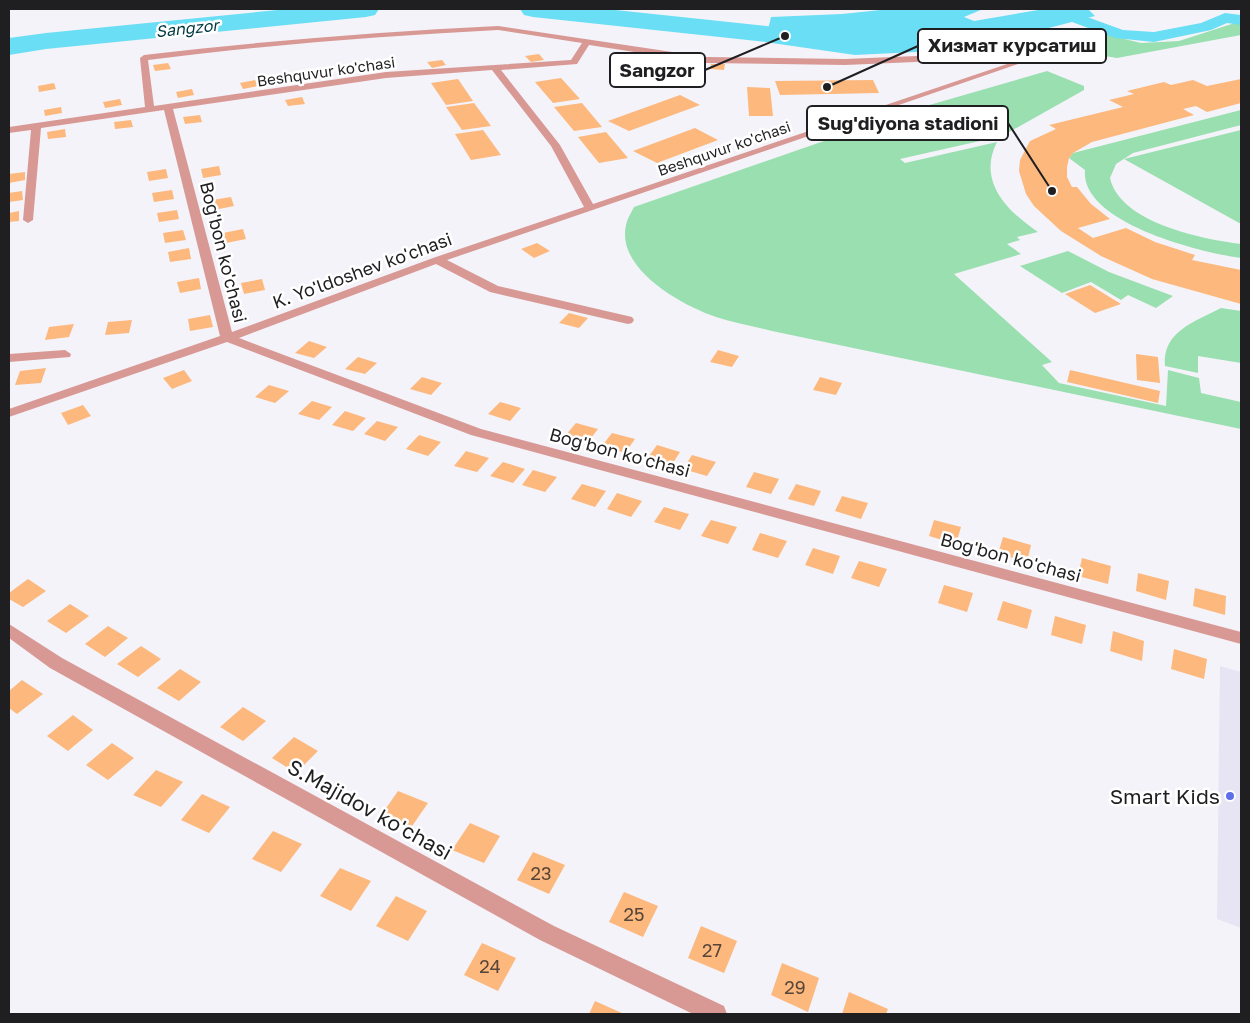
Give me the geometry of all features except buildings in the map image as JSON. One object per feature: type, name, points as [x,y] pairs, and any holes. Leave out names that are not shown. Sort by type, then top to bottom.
[{"type":"street","name":"Beshquvur ko'chasi","points":[[150,110],[144,58],[257,44],[362,35],[498,28],[706,60],[845,62],[1012,55],[1023,61],[614,200]]},
{"type":"street","name":"Beshquvur ko'chasi","points":[[9,130],[386,75],[574,62],[586,43]]},
{"type":"street","points":[[495,68],[555,145],[590,208]]},
{"type":"street","name":"Bog'bon ko'chasi","points":[[168,107],[227,338],[476,432],[1241,638]]},
{"type":"street","points":[[28,220],[36,126]]},
{"type":"street","name":"K. Yo'ldoshev ko'chasi","points":[[9,412],[227,338],[437,260],[614,200]]},
{"type":"street","points":[[437,260],[494,289],[628,320]]},
{"type":"street","points":[[9,358],[65,354]]},
{"type":"street","name":"S.Majidov ko'chasi","points":[[9,630],[56,664],[547,933],[716,1014]]},
{"type":"shaded area","name":"Smart Kids","points":[[1220,666],[1241,672],[1241,928],[1217,919]]},
{"type":"green space","points":[[1241,21],[1241,35],[1117,58],[1054,48],[1100,33],[1141,43],[1179,41]]},
{"type":"green space","points":[[1047,71],[1084,86],[1084,90],[1002,136],[900,159],[905,163],[997,142],[992,156],[991,170],[998,194],[1016,215],[1038,232],[1017,237],[1020,240],[1007,244],[1021,254],[954,274],[1052,362],[1042,365],[1059,383],[1166,406],[1168,370],[1199,378],[1201,393],[1241,402],[1241,429],[772,331],[723,319],[686,304],[670,294],[654,283],[631,256],[626,241],[626,225],[634,207],[919,108]]},
{"type":"green space","points":[[1241,110],[1241,125],[1133,153],[1116,164],[1110,178],[1117,194],[1129,207],[1165,226],[1185,233],[1241,244],[1241,258],[1200,250],[1174,242],[1122,220],[1102,205],[1089,189],[1085,170],[1069,158],[1073,153]]},
{"type":"green space","points":[[1241,130],[1241,224],[1124,159]]},
{"type":"green space","points":[[1068,251],[1109,272],[1173,296],[1156,308],[1128,295],[1121,300],[1091,282],[1062,293],[1020,266]]},
{"type":"green space","points":[[1221,308],[1241,311],[1241,363],[1198,356],[1198,373],[1165,366],[1165,354],[1175,336],[1191,323]]},
{"type":"water","points":[[890,9],[983,9],[964,17],[974,21],[1044,9],[1088,9],[1095,16],[956,50],[855,55],[765,42],[771,17],[842,14]]},
{"type":"waterway","name":"Sangzor","points":[[9,47],[46,41],[366,9]]},
{"type":"waterway","name":"Sangzor","points":[[533,9],[785,36],[838,34]]},
{"type":"waterway","points":[[1054,10],[1121,35],[1154,37],[1205,27],[1225,18],[1241,20]]},
{"type":"place","name":"Sangzor","points":[[785,36]]},
{"type":"place","name":"Хизмат курсатиш","points":[[827,87]]},
{"type":"place","name":"Sug'diyona stadioni","points":[[1052,191]]},
{"type":"place","name":"Smart Kids","points":[[1230,796]]}]
